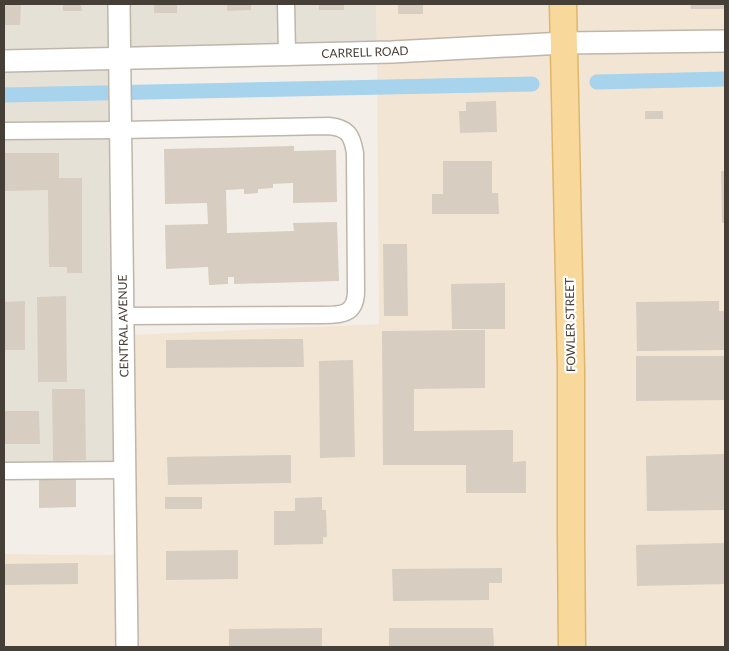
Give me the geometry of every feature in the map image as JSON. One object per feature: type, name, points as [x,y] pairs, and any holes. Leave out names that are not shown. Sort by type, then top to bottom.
[{"type":"main road","name":"FOWLER STREET","points":[[563,4],[571,369],[572,647]]},
{"type":"street","name":"CENTRAL AVENUE","points":[[119,4],[127,647]]},
{"type":"street","points":[[286,4],[287,54]]},
{"type":"street","name":"CARRELL ROAD","points":[[4,62],[120,66],[287,54],[392,52],[564,43],[725,42]]},
{"type":"street","points":[[4,131],[120,121],[329,126],[341,128],[350,135],[355,153],[356,293],[356,301],[351,310],[324,316],[123,316]]},
{"type":"street","points":[[4,470],[124,470]]},
{"type":"shaded area","points":[[4,4],[111,4],[112,51],[4,53]]},
{"type":"shaded area","points":[[127,4],[376,4],[377,43],[127,50]]},
{"type":"shaded area","points":[[376,4],[555,4],[556,34],[377,43]]},
{"type":"shaded area","points":[[571,4],[725,4],[725,33],[571,34]]},
{"type":"shaded area","points":[[725,50],[725,647],[580,647],[572,51]]},
{"type":"shaded area","points":[[556,52],[565,647],[135,647],[130,335],[379,324],[377,60]]},
{"type":"shaded area","points":[[112,68],[117,475],[4,480],[4,70]]},
{"type":"shaded area","points":[[4,554],[118,555],[119,647],[4,647]]},
{"type":"building","points":[[4,4],[21,4],[20,25],[4,25]]},
{"type":"building","points":[[63,4],[81,4],[82,11],[63,11]]},
{"type":"building","points":[[154,4],[177,4],[177,13],[154,13]]},
{"type":"building","points":[[227,4],[251,4],[251,10],[227,11]]},
{"type":"building","points":[[319,4],[344,4],[344,10],[319,10]]},
{"type":"building","points":[[398,4],[423,4],[423,14],[398,14]]},
{"type":"building","points":[[690,4],[725,4],[725,9],[691,9]]},
{"type":"building","points":[[496,101],[497,132],[460,133],[459,111],[466,111],[466,102]]},
{"type":"building","points":[[645,111],[663,111],[663,119],[645,119]]},
{"type":"building","points":[[294,146],[294,151],[336,150],[337,202],[293,203],[293,183],[273,184],[273,188],[258,189],[258,193],[244,194],[244,189],[226,190],[227,233],[294,231],[293,223],[337,222],[339,281],[234,284],[234,277],[228,277],[228,284],[209,285],[208,267],[166,269],[165,225],[208,224],[207,203],[165,204],[164,149]]},
{"type":"building","points":[[4,153],[59,153],[59,178],[82,178],[82,273],[67,273],[67,267],[49,267],[48,190],[4,191]]},
{"type":"building","points":[[443,161],[492,161],[492,193],[498,193],[499,214],[432,214],[432,194],[443,194]]},
{"type":"building","points":[[721,171],[725,171],[725,223],[722,223]]},
{"type":"building","points":[[383,244],[407,244],[408,316],[384,316]]},
{"type":"building","points":[[505,283],[505,329],[452,329],[451,284]]},
{"type":"building","points":[[66,296],[67,382],[38,382],[37,297]]},
{"type":"building","points":[[25,301],[25,350],[4,350],[4,302]]},
{"type":"building","points":[[719,301],[719,311],[725,311],[725,350],[637,351],[636,302]]},
{"type":"building","points":[[485,330],[485,388],[414,389],[414,431],[513,430],[513,462],[526,461],[526,493],[466,493],[466,465],[383,465],[382,331]]},
{"type":"building","points":[[303,339],[304,367],[166,368],[166,340]]},
{"type":"building","points":[[636,356],[725,356],[725,400],[636,401]]},
{"type":"building","points":[[353,360],[355,457],[320,458],[319,361]]},
{"type":"building","points":[[52,389],[85,389],[86,460],[53,461]]},
{"type":"building","points":[[4,411],[39,411],[40,444],[4,444]]},
{"type":"building","points":[[725,454],[725,510],[647,511],[646,456]]},
{"type":"building","points":[[291,455],[291,483],[168,485],[167,457]]},
{"type":"building","points":[[76,478],[76,507],[39,508],[39,479]]},
{"type":"building","points":[[165,497],[202,497],[202,509],[165,509]]},
{"type":"building","points":[[322,497],[322,510],[326,510],[327,537],[323,537],[323,544],[274,545],[274,511],[295,511],[295,498]]},
{"type":"building","points":[[725,543],[725,584],[637,586],[636,545]]},
{"type":"building","points":[[238,550],[238,579],[166,580],[166,551]]},
{"type":"building","points":[[78,563],[78,584],[4,585],[4,564]]},
{"type":"building","points":[[502,568],[502,583],[489,583],[489,600],[393,601],[392,569]]},
{"type":"building","points":[[322,628],[322,647],[229,647],[229,629]]},
{"type":"building","points":[[389,628],[493,628],[494,647],[389,647]]},
{"type":"waterway","points":[[597,82],[725,79]]},
{"type":"waterway","points":[[4,95],[532,84]]}]
